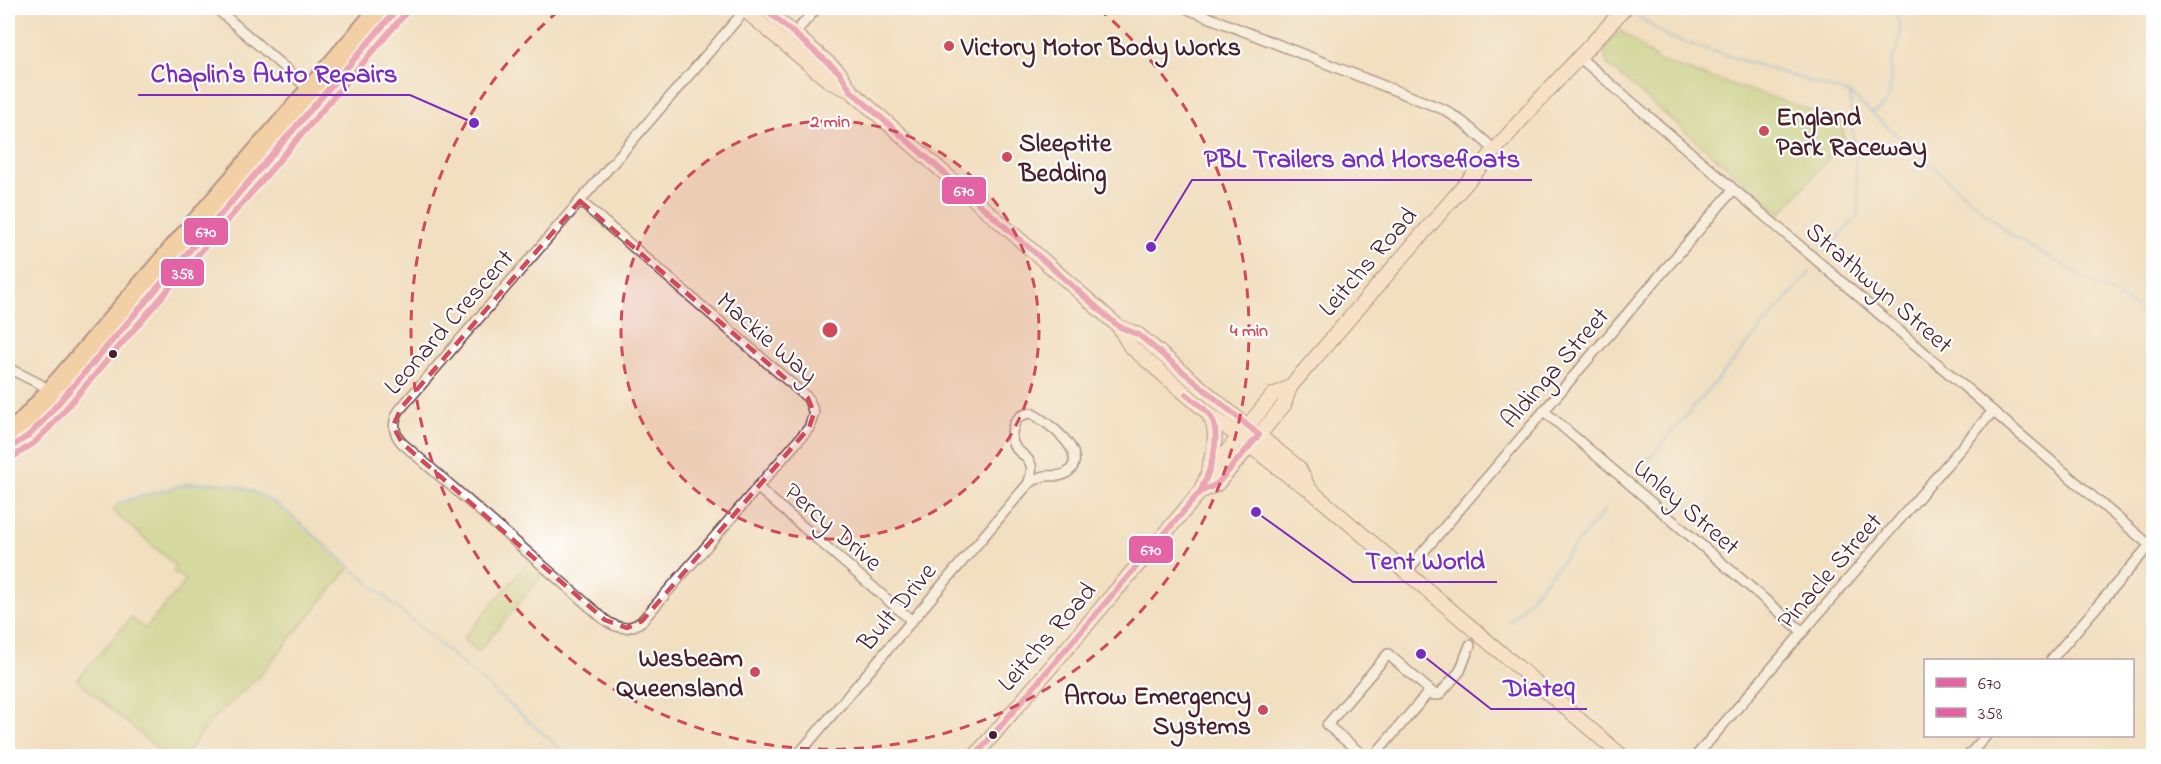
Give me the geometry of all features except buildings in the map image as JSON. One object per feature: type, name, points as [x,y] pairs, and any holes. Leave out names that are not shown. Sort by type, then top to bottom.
[{"type":"highway","points":[[316,94],[379,8]]},
{"type":"highway","points":[[8,449],[32,433],[55,396],[316,94],[398,8]]},
{"type":"highway","points":[[8,433],[55,396]]},
{"type":"street","points":[[216,8],[316,94]]},
{"type":"street","points":[[745,8],[839,72],[851,92],[1118,326],[1130,346],[1208,413],[1249,436]]},
{"type":"street","name":"Leonard Crescent","points":[[627,628],[617,627],[605,620],[402,443],[395,433],[394,417],[745,8]]},
{"type":"street","points":[[764,8],[790,39]]},
{"type":"street","points":[[790,39],[817,8]]},
{"type":"street","points":[[1185,8],[1445,110],[1495,150]]},
{"type":"street","name":"Leitchs Road","points":[[1200,492],[1217,484],[1273,395],[1290,387],[1495,150],[1625,8]]},
{"type":"street","name":"Strathwyn Street","points":[[1579,57],[2151,548]]},
{"type":"street","name":"Aldinga Street","points":[[1406,572],[1734,190]]},
{"type":"street","name":"Mackie Way","points":[[580,201],[812,403],[814,413],[811,424],[642,621],[627,628]]},
{"type":"street","points":[[1118,326],[1139,335],[1290,477],[1309,489],[1622,756]]},
{"type":"street","points":[[8,368],[55,396]]},
{"type":"street","name":"Unley Street","points":[[1544,411],[1803,632]]},
{"type":"street","name":"Pinacle Street","points":[[1696,756],[1993,411]]},
{"type":"street","points":[[1030,413],[1041,418],[1070,446],[1075,455],[1068,472],[1059,476],[1038,478],[1028,484],[1032,474],[1030,464],[1025,455],[1015,446],[1012,436],[1014,425],[1021,416],[1030,413]]},
{"type":"street","points":[[1207,476],[1215,440],[1214,423],[1208,413]]},
{"type":"street","name":"Leitchs Road","points":[[975,756],[1200,492],[1207,476],[1249,436]]},
{"type":"street","name":"Bult Drive","points":[[797,756],[1028,484]]},
{"type":"street","name":"Percy Drive","points":[[757,487],[911,620]]},
{"type":"street","points":[[2052,659],[2151,548]]},
{"type":"street","points":[[1374,756],[1427,694],[1439,694],[1460,671],[1470,645]]},
{"type":"street","points":[[1364,756],[1327,725],[1388,654],[1434,694]]},
{"type":"street","points":[[1968,756],[1984,737]]},
{"type":"highlighted area","points":[[580,201],[808,398],[814,413],[809,428],[642,621],[627,628],[605,620],[402,443],[393,426],[401,408]]},
{"type":"green space","name":"England Park Raceway","points":[[1620,30],[1658,61],[1842,120],[1844,141],[1781,213],[1609,66],[1605,51],[1609,42]]},
{"type":"green space","points":[[189,483],[222,483],[258,494],[291,515],[350,567],[259,676],[209,723],[185,756],[166,756],[77,680],[131,618],[145,629],[186,581],[173,571],[176,566],[113,511],[118,503]]},
{"type":"green space","points":[[533,557],[548,569],[478,652],[463,639]]},
{"type":"waterway","points":[[1871,113],[1884,105],[1888,99],[1891,86],[1891,62],[1900,39],[1899,22],[1889,8]]},
{"type":"waterway","points":[[1635,14],[1668,37],[1850,94],[2012,236],[2154,318]]},
{"type":"waterway","points":[[1827,251],[1857,216],[1859,208],[1850,95]]},
{"type":"waterway","points":[[1641,468],[1810,272]]},
{"type":"waterway","points":[[118,503],[168,488],[218,483],[252,491],[277,504],[569,756]]},
{"type":"waterway","points":[[1509,623],[1605,510]]},
{"type":"transit line","name":"670","points":[[8,449],[28,436],[43,421],[398,8]]},
{"type":"transit line","name":"670","points":[[764,8],[839,72],[851,91],[1118,326],[1139,335],[1259,435],[1217,484],[1200,492],[975,756]]},
{"type":"transit line","name":"358","points":[[13,457],[34,443],[50,427],[405,14]]},
{"type":"transit line","name":"670","points":[[1186,394],[1208,413],[1215,429],[1212,459],[1198,495]]},
{"type":"place","name":"Victory Motor Body Works","points":[[949,46]]},
{"type":"place","name":"Chaplin's Auto Repairs","points":[[474,123]]},
{"type":"place","name":"England Park Raceway","points":[[1764,131]]},
{"type":"place","name":"Sleeptite Bedding","points":[[1007,157]]},
{"type":"place","name":"PBL Trailers and Horsefloats","points":[[1151,247]]},
{"type":"place","name":"Tent World","points":[[1256,512]]},
{"type":"place","name":"Diateq","points":[[1421,654]]},
{"type":"place","name":"Wesbeam Queensland","points":[[755,672]]},
{"type":"place","name":"Arrow Emergency Systems","points":[[1263,710]]}]
